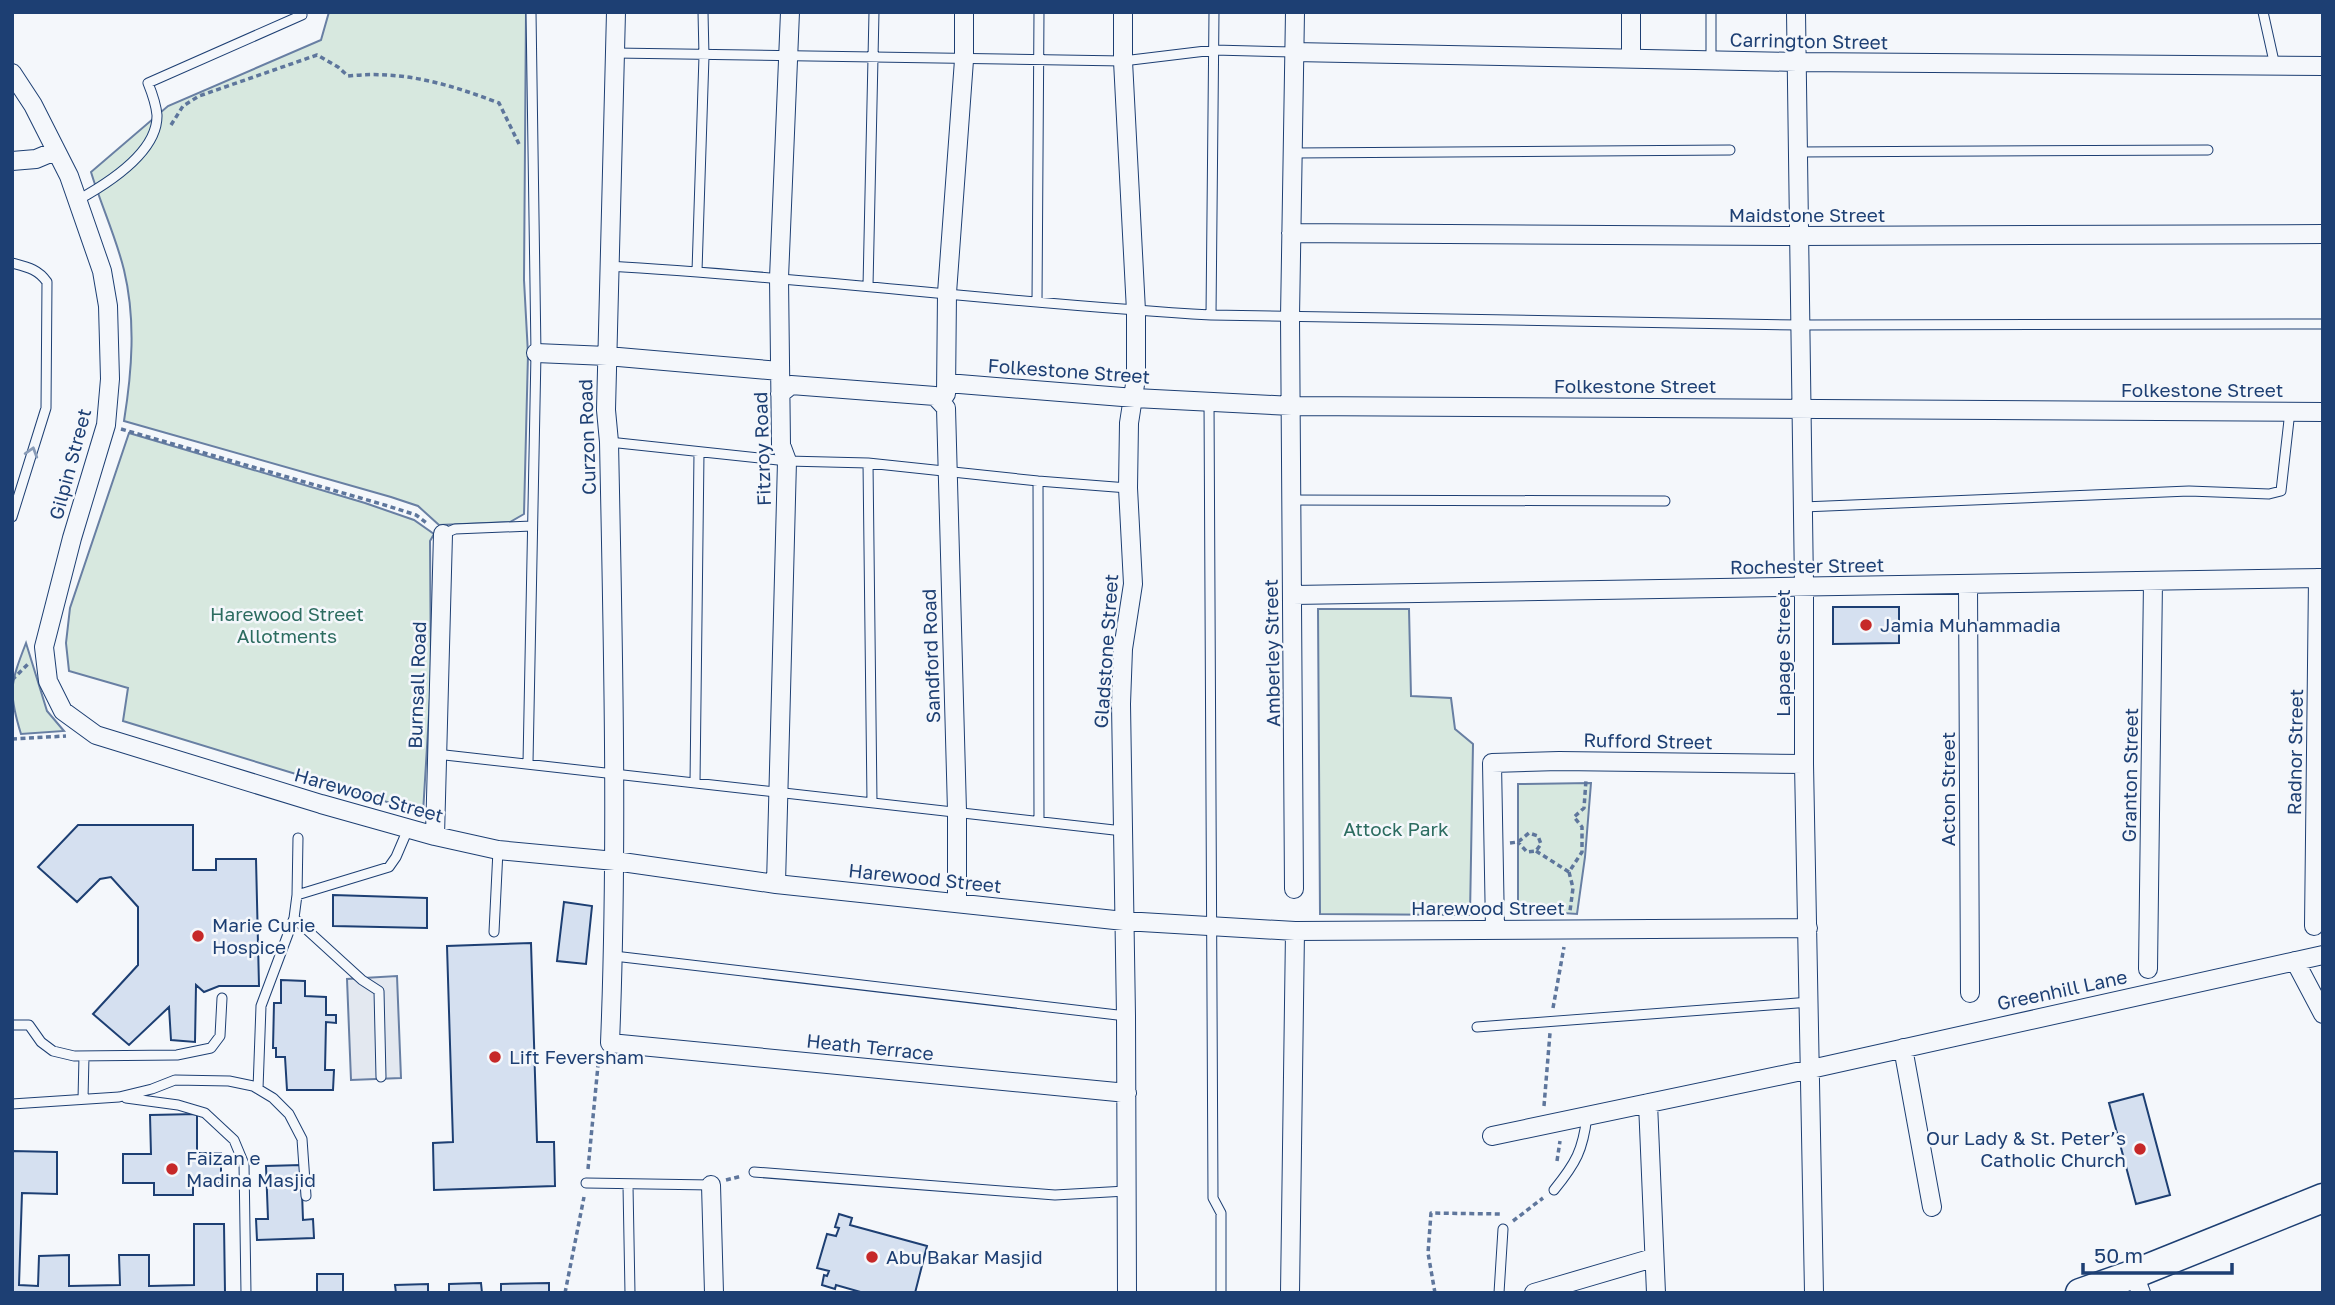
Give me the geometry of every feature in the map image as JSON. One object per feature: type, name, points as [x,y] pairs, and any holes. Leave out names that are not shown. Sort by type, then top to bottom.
[{"type":"main road","points":[[2080,1293],[2138,1283],[2323,1198]]},
{"type":"street","name":"Curzon Road","points":[[610,1043],[614,956],[615,776],[609,442],[606,410],[617,12]]},
{"type":"street","name":"Fitzroy Road","points":[[776,884],[787,461],[781,445],[779,278],[790,12]]},
{"type":"street","name":"Sandford Road","points":[[957,902],[957,811],[943,396],[947,293],[964,60],[964,12]]},
{"type":"street","name":"Gladstone Street","points":[[1122,12],[1136,311],[1136,379],[1129,424],[1128,488],[1133,584],[1123,649],[1121,704],[1127,1293]]},
{"type":"street","name":"Amberley Street","points":[[1294,890],[1290,317],[1295,12]]},
{"type":"street","points":[[1631,12],[1631,59]]},
{"type":"street","name":"Lapage Street","points":[[1796,12],[1804,764],[1814,1293]]},
{"type":"street","name":"Carrington Street","points":[[1294,52],[1762,62],[2323,66]]},
{"type":"street","name":"Gilpin Street","points":[[12,73],[33,105],[78,200],[102,271],[108,306],[110,379],[106,425],[72,538],[44,647],[48,681],[63,711]]},
{"type":"street","points":[[12,161],[36,159],[55,151]]},
{"type":"street","name":"Maidstone Street","points":[[1291,233],[1799,236],[2323,234]]},
{"type":"street","points":[[536,353],[607,356],[780,371]]},
{"type":"street","name":"Folkestone Street","points":[[780,394],[791,385],[943,396],[1209,400],[1292,406],[2323,412]]},
{"type":"street","name":"Burnsall Road","points":[[435,836],[443,534]]},
{"type":"street","name":"Rochester Street","points":[[1293,595],[2320,578]]},
{"type":"street","name":"Radnor Street","points":[[2314,926],[2320,578]]},
{"type":"street","name":"Granton Street","points":[[2148,969],[2153,581]]},
{"type":"street","name":"Acton Street","points":[[1968,584],[1970,993]]},
{"type":"street","name":"Harewood Street","points":[[63,711],[96,735],[408,829],[498,850],[615,862],[776,884],[1124,921],[1295,931],[1808,928]]},
{"type":"street","name":"Rufford Street","points":[[1495,928],[1492,763],[1559,761],[1804,764]]},
{"type":"street","points":[[1290,1293],[1295,931]]},
{"type":"street","name":"Greenhill Lane","points":[[1562,1121],[1811,1069],[2323,955]]},
{"type":"street","points":[[2294,961],[2323,1014]]},
{"type":"street","name":"Heath Terrace","points":[[610,1043],[1127,1093]]},
{"type":"street","points":[[1903,1048],[1932,1207]]},
{"type":"street","points":[[1648,1103],[1656,1293]]},
{"type":"street","points":[[1492,1136],[1562,1121]]},
{"type":"street","points":[[711,1185],[714,1293]]},
{"type":"street","points":[[1534,1293],[1653,1258]]},
{"type":"lane","points":[[78,200],[107,184],[150,143],[157,115],[148,83],[302,15],[301,12]]},
{"type":"lane","points":[[528,763],[536,353],[531,12]]},
{"type":"lane","points":[[697,271],[703,12]]},
{"type":"lane","points":[[867,286],[874,12]]},
{"type":"lane","points":[[1037,301],[1039,12]]},
{"type":"lane","points":[[1211,315],[1214,12]]},
{"type":"lane","points":[[1711,12],[1711,60]]},
{"type":"lane","points":[[2263,12],[2275,66]]},
{"type":"lane","points":[[615,53],[1123,61],[1214,50],[1294,52]]},
{"type":"lane","points":[[1294,153],[1730,150]]},
{"type":"lane","points":[[1798,152],[2208,150]]},
{"type":"lane","points":[[12,263],[32,268],[47,282],[46,408],[12,517]]},
{"type":"lane","points":[[608,266],[697,271],[1136,311],[1211,315],[1800,325],[2323,324]]},
{"type":"lane","points":[[1209,400],[1213,1198],[1221,1213],[1221,1293]]},
{"type":"lane","points":[[1803,507],[2189,491],[2269,494],[2281,491],[2290,411]]},
{"type":"lane","points":[[609,442],[787,461],[868,463],[1128,488]]},
{"type":"lane","points":[[695,783],[699,453]]},
{"type":"lane","points":[[868,463],[872,802]]},
{"type":"lane","points":[[1038,481],[1040,820]]},
{"type":"lane","points":[[1290,500],[1665,501]]},
{"type":"lane","points":[[443,534],[455,529],[533,526]]},
{"type":"lane","points":[[436,754],[1123,831]]},
{"type":"lane","points":[[297,895],[389,867],[408,829]]},
{"type":"lane","points":[[258,1089],[261,1006],[294,918],[298,838]]},
{"type":"lane","points":[[494,932],[498,850]]},
{"type":"lane","points":[[294,918],[362,980],[379,991],[381,1077]]},
{"type":"lane","points":[[614,956],[1126,1016]]},
{"type":"lane","points":[[12,1025],[29,1025],[41,1042],[53,1051],[83,1056],[177,1055],[211,1048],[220,1036],[222,998]]},
{"type":"lane","points":[[1478,1027],[1810,1002]]},
{"type":"lane","points":[[83,1056],[83,1099]]},
{"type":"lane","points":[[12,1104],[119,1097],[175,1080],[229,1081],[258,1089],[273,1098],[289,1114],[302,1139],[306,1196]]},
{"type":"lane","points":[[119,1097],[178,1105],[205,1113],[234,1140],[244,1164],[246,1293]]},
{"type":"lane","points":[[1554,1190],[1578,1159],[1587,1116]]},
{"type":"lane","points":[[754,1172],[1055,1195],[1126,1191]]},
{"type":"lane","points":[[586,1183],[628,1186],[711,1185]]},
{"type":"lane","points":[[628,1186],[629,1293]]},
{"type":"lane","points":[[1499,1293],[1503,1229]]},
{"type":"path","points":[[150,143],[160,142],[183,106],[199,96],[317,55],[348,76],[376,72],[414,78],[460,88],[499,103],[523,153],[532,156]]},
{"type":"path","points":[[106,425],[388,506],[416,516],[443,534]]},
{"type":"path","points":[[12,738],[96,735]]},
{"type":"path","points":[[1569,872],[1582,852],[1582,827],[1574,817],[1584,808],[1586,783]]},
{"type":"path","points":[[1536,850],[1541,844],[1538,836],[1529,833],[1518,842],[1527,852],[1536,850],[1569,872],[1573,888],[1567,930]]},
{"type":"path","points":[[565,1293],[586,1183],[598,1056],[610,1043]]},
{"type":"path","points":[[1503,1229],[1554,1190],[1562,1121]]},
{"type":"path","points":[[1435,1293],[1428,1253],[1431,1213],[1504,1214],[1503,1229]]},
{"type":"green space","points":[[329,12],[526,12],[524,280],[528,354],[524,514],[510,522],[439,525],[418,506],[391,497],[124,421],[132,346],[128,289],[117,245],[91,172],[168,106],[321,40]]},
{"type":"green space","name":"Harewood Street Allotments","points":[[129,433],[365,503],[414,520],[434,534],[430,541],[431,681],[423,813],[123,721],[128,688],[69,671],[66,643],[70,608]]},
{"type":"green space","name":"Attock Park","points":[[1318,609],[1409,609],[1411,696],[1451,698],[1455,729],[1473,744],[1470,915],[1320,914]]},
{"type":"green space","points":[[26,643],[47,711],[64,731],[21,734],[14,708],[13,688]]},
{"type":"green space","points":[[1591,783],[1577,914],[1518,910],[1518,784]]},
{"type":"shaded area","points":[[397,976],[401,1078],[351,1080],[347,979]]},
{"type":"building","name":"Jamia Muhammadia","points":[[1833,607],[1899,607],[1899,643],[1833,644]]},
{"type":"building","name":"Marie Curie Hospice","points":[[78,825],[193,825],[193,870],[216,870],[216,859],[256,859],[259,986],[219,986],[204,992],[196,985],[195,1042],[171,1040],[169,1007],[129,1045],[93,1014],[138,965],[138,907],[111,877],[100,879],[77,902],[38,867]]},
{"type":"building","points":[[333,895],[427,898],[427,928],[333,926]]},
{"type":"building","points":[[564,902],[592,906],[586,964],[557,961]]},
{"type":"building","points":[[531,943],[537,1142],[554,1142],[555,1186],[434,1190],[433,1143],[453,1142],[447,946]]},
{"type":"building","points":[[281,980],[305,981],[305,996],[326,997],[326,1015],[336,1015],[336,1023],[326,1022],[325,1070],[334,1070],[333,1090],[287,1090],[285,1057],[276,1057],[276,1048],[273,1048],[274,1003],[281,1003]]},
{"type":"building","name":"Our Lady & St. Peter’s Catholic Church","points":[[2143,1094],[2170,1195],[2136,1204],[2109,1103]]},
{"type":"building","name":"Faizan e Madina Masjid","points":[[197,1114],[197,1153],[221,1153],[221,1183],[193,1184],[193,1195],[154,1195],[154,1183],[123,1183],[123,1154],[151,1154],[150,1115]]},
{"type":"building","points":[[12,1151],[57,1152],[57,1194],[22,1193],[19,1285],[38,1286],[39,1256],[69,1255],[69,1286],[120,1285],[119,1255],[149,1255],[149,1286],[194,1285],[194,1224],[224,1224],[225,1293],[12,1293]]},
{"type":"building","points":[[301,1165],[303,1220],[313,1219],[314,1238],[257,1240],[256,1219],[268,1219],[266,1166]]},
{"type":"building","name":"Abu Bakar Masjid","points":[[839,1214],[852,1218],[850,1225],[927,1246],[915,1293],[864,1293],[836,1285],[835,1289],[822,1285],[824,1275],[827,1276],[829,1271],[817,1268],[827,1234],[836,1236],[839,1228],[835,1227]]},
{"type":"building","points":[[317,1274],[343,1274],[343,1293],[317,1293]]},
{"type":"building","points":[[481,1283],[482,1293],[449,1293],[449,1284]]},
{"type":"building","points":[[549,1283],[549,1293],[501,1293],[501,1284]]},
{"type":"building","points":[[428,1284],[428,1293],[396,1293],[395,1285]]},
{"type":"place","name":"Jamia Muhammadia","points":[[1866,625]]},
{"type":"place","name":"Marie Curie Hospice","points":[[198,936]]},
{"type":"place","name":"Lift Feversham","points":[[495,1057]]},
{"type":"place","name":"Our Lady & St. Peter’s Catholic Church","points":[[2140,1149]]},
{"type":"place","name":"Faizan e Madina Masjid","points":[[172,1169]]},
{"type":"place","name":"Abu Bakar Masjid","points":[[872,1257]]}]
